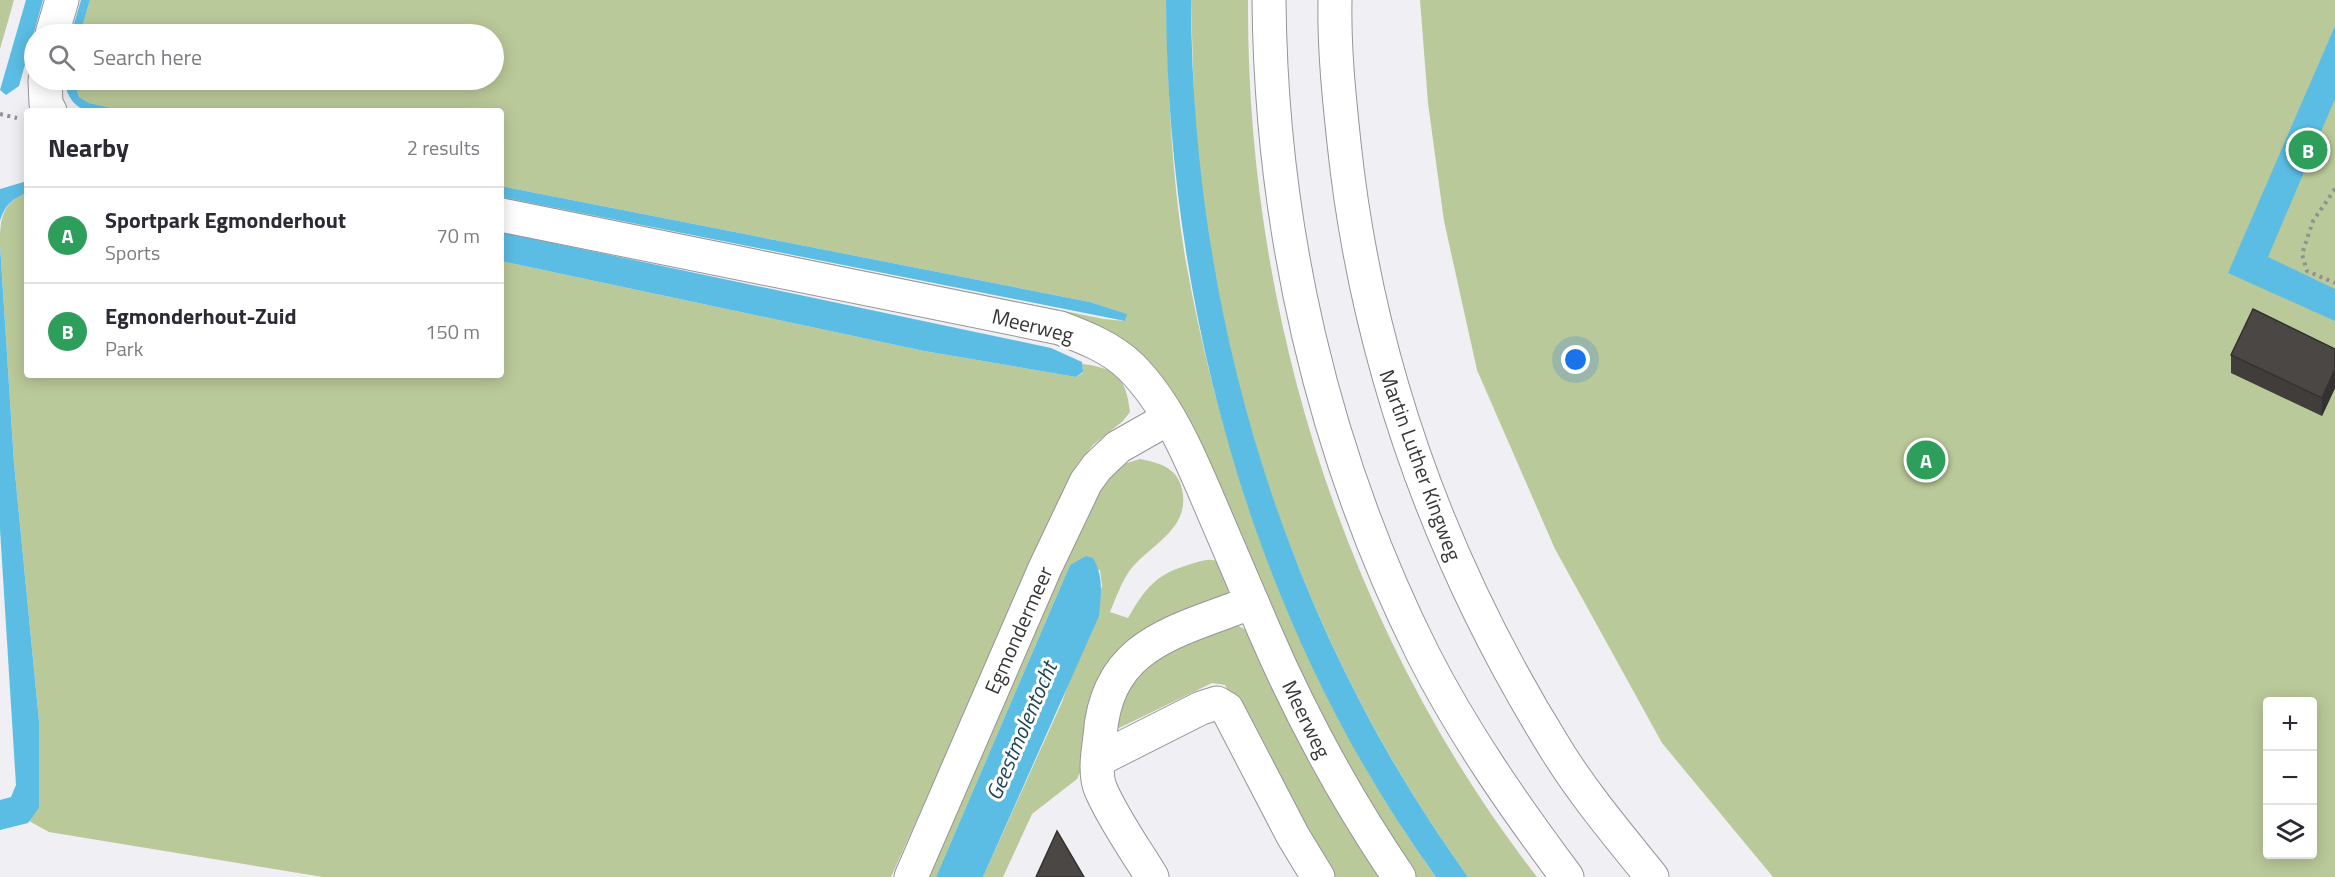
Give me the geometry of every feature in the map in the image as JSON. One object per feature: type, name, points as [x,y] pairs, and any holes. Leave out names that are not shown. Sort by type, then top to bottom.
[{"type":"main road","points":[[55,24],[62,0]]},
{"type":"main road","points":[[1269,0],[1272,103],[1285,213],[1298,290],[1328,407],[1362,515],[1388,579],[1430,666],[1506,795],[1566,877]]},
{"type":"main road","name":"Martin Luther Kingweg","points":[[1335,0],[1338,92],[1350,198],[1368,300],[1405,434],[1452,556],[1502,658],[1558,753],[1607,821],[1652,877]]},
{"type":"main road","points":[[45,90],[48,108]]},
{"type":"main road","name":"Meerweg","points":[[504,216],[1060,328],[1101,346],[1130,366],[1169,418],[1194,468],[1252,602],[1329,766],[1399,877]]},
{"type":"main road","name":"Egmondermeer","points":[[911,877],[1045,568],[1086,482],[1097,467],[1118,447],[1169,418]]},
{"type":"main road","points":[[1152,877],[1100,788],[1098,760],[1105,703],[1112,685],[1134,655],[1148,644],[1252,602]]},
{"type":"main road","points":[[1098,760],[1201,708],[1217,703],[1227,709],[1293,836],[1318,877]]},
{"type":"path","points":[[2335,189],[2313,221],[2302,254],[2307,271],[2335,283]]},
{"type":"green space","points":[[0,0],[14,0],[0,49]]},
{"type":"green space","points":[[90,0],[1166,0],[1169,97],[1180,225],[1202,339],[1222,421],[1247,502],[1276,581],[1309,659],[1347,735],[1389,807],[1436,877],[1414,877],[1328,734],[1196,431],[1180,404],[1120,343],[504,209],[504,198],[1104,319],[1125,321],[1126,314],[1090,302],[504,187],[504,108],[112,108],[89,103],[79,97],[77,90],[504,90],[504,24],[83,24]]},
{"type":"green space","points":[[1191,0],[1248,0],[1252,117],[1265,234],[1288,349],[1320,462],[1361,573],[1411,680],[1469,781],[1537,877],[1468,877],[1415,798],[1367,715],[1325,629],[1288,540],[1257,450],[1232,357],[1212,264],[1197,148]]},
{"type":"green space","points":[[1420,0],[2335,0],[2335,877],[1773,877],[1662,743],[1555,549],[1477,370],[1444,221],[1428,103]]},
{"type":"green space","points":[[24,194],[24,378],[504,378],[504,262],[924,351],[1076,377],[1083,373],[1082,364],[1103,368],[1117,376],[1122,382],[1126,390],[1130,412],[1123,421],[1093,445],[1076,466],[891,877],[323,877],[49,832],[29,821],[39,808],[39,721],[14,463],[0,245],[4,213],[18,197]]},
{"type":"green space","points":[[1140,459],[1160,464],[1176,476],[1182,489],[1181,515],[1167,535],[1130,570],[1110,612],[1128,618],[1147,590],[1160,577],[1205,560],[1219,562],[1229,589],[1227,595],[1143,635],[1077,779],[1032,814],[1003,877],[983,877],[1062,702],[1102,586],[1100,570],[1070,565],[936,877],[919,877],[1057,560],[1114,467]]},
{"type":"green space","points":[[1235,624],[1246,630],[1383,877],[1330,877],[1263,759],[1225,685],[1212,683],[1117,729],[1120,694],[1147,659]]},
{"type":"water","points":[[26,0],[43,0],[36,24],[24,24],[24,68],[19,86],[6,95],[0,90]]},
{"type":"water","points":[[81,0],[90,0],[83,24],[74,24]]},
{"type":"water","points":[[1166,0],[1191,0],[1196,117],[1209,233],[1231,348],[1261,460],[1300,570],[1347,676],[1403,779],[1468,877],[1436,877],[1372,780],[1317,677],[1271,570],[1233,460],[1204,347],[1183,232],[1170,116]]},
{"type":"water","points":[[2335,26],[2335,99],[2268,257],[2335,289],[2335,321],[2228,273]]},
{"type":"water","points":[[66,90],[77,90],[79,97],[89,103],[112,108],[81,108],[72,101]]},
{"type":"water","points":[[24,182],[24,194],[10,203],[0,221],[0,189]]},
{"type":"water","points":[[504,187],[1090,302],[1127,314],[1125,321],[504,198]]},
{"type":"water","points":[[504,233],[1051,348],[1082,362],[1083,372],[1076,377],[924,351],[504,262]]},
{"type":"water","points":[[0,245],[14,463],[39,721],[39,808],[28,823],[0,830],[0,800],[11,797],[16,785],[0,529]]},
{"type":"water","name":"Geestmolentocht","points":[[1086,556],[1093,558],[1099,572],[1101,586],[1099,616],[983,877],[936,877],[1070,565]]},
{"type":"building","points":[[2253,309],[2335,349],[2335,369],[2322,398],[2231,355]]},
{"type":"building","points":[[1057,831],[1084,877],[1036,877]]},
{"type":"place","name":"Egmonderhout-Zuid","points":[[2308,150]]},
{"type":"place","name":"Sportpark Egmonderhout","points":[[1926,460]]}]
